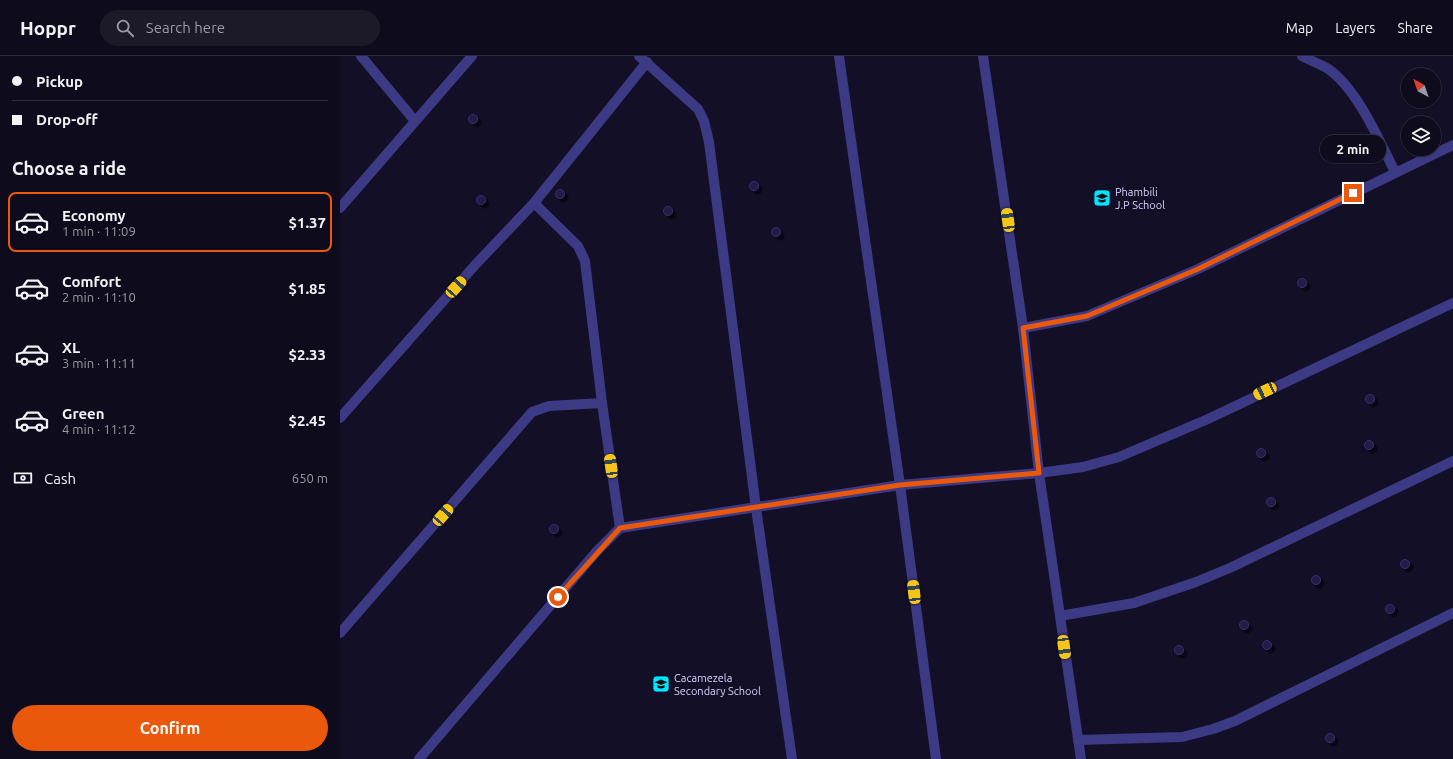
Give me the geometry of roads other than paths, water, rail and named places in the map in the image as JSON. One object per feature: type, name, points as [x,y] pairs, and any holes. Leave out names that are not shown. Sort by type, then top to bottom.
[{"type":"street","points":[[361,56],[415,122]]},
{"type":"street","points":[[340,208],[472,56]]},
{"type":"street","points":[[839,56],[900,485],[936,759]]},
{"type":"street","points":[[983,56],[1023,328],[1039,473],[1081,759]]},
{"type":"street","points":[[1302,56],[1328,69],[1350,92],[1373,127],[1395,172]]},
{"type":"street","points":[[340,418],[476,264],[534,203],[643,59],[698,109],[704,121],[709,142],[756,508],[792,759]]},
{"type":"street","points":[[1023,328],[1087,316],[1198,269],[1453,145]]},
{"type":"street","points":[[534,203],[578,246],[585,261],[602,403],[620,528]]},
{"type":"street","points":[[419,759],[597,551],[620,528],[900,485],[1039,473],[1083,467],[1120,457],[1208,419],[1453,302]]},
{"type":"street","points":[[340,633],[532,412],[549,406],[602,403]]},
{"type":"street","points":[[1060,616],[1134,603],[1196,582],[1232,567],[1453,461]]},
{"type":"street","points":[[1078,740],[1182,737],[1213,729],[1235,721],[1453,613]]},
{"type":"place","name":"Phambili J.P School","points":[[1102,198]]},
{"type":"place","name":"Cacamezela Secondary School","points":[[661,684]]}]
